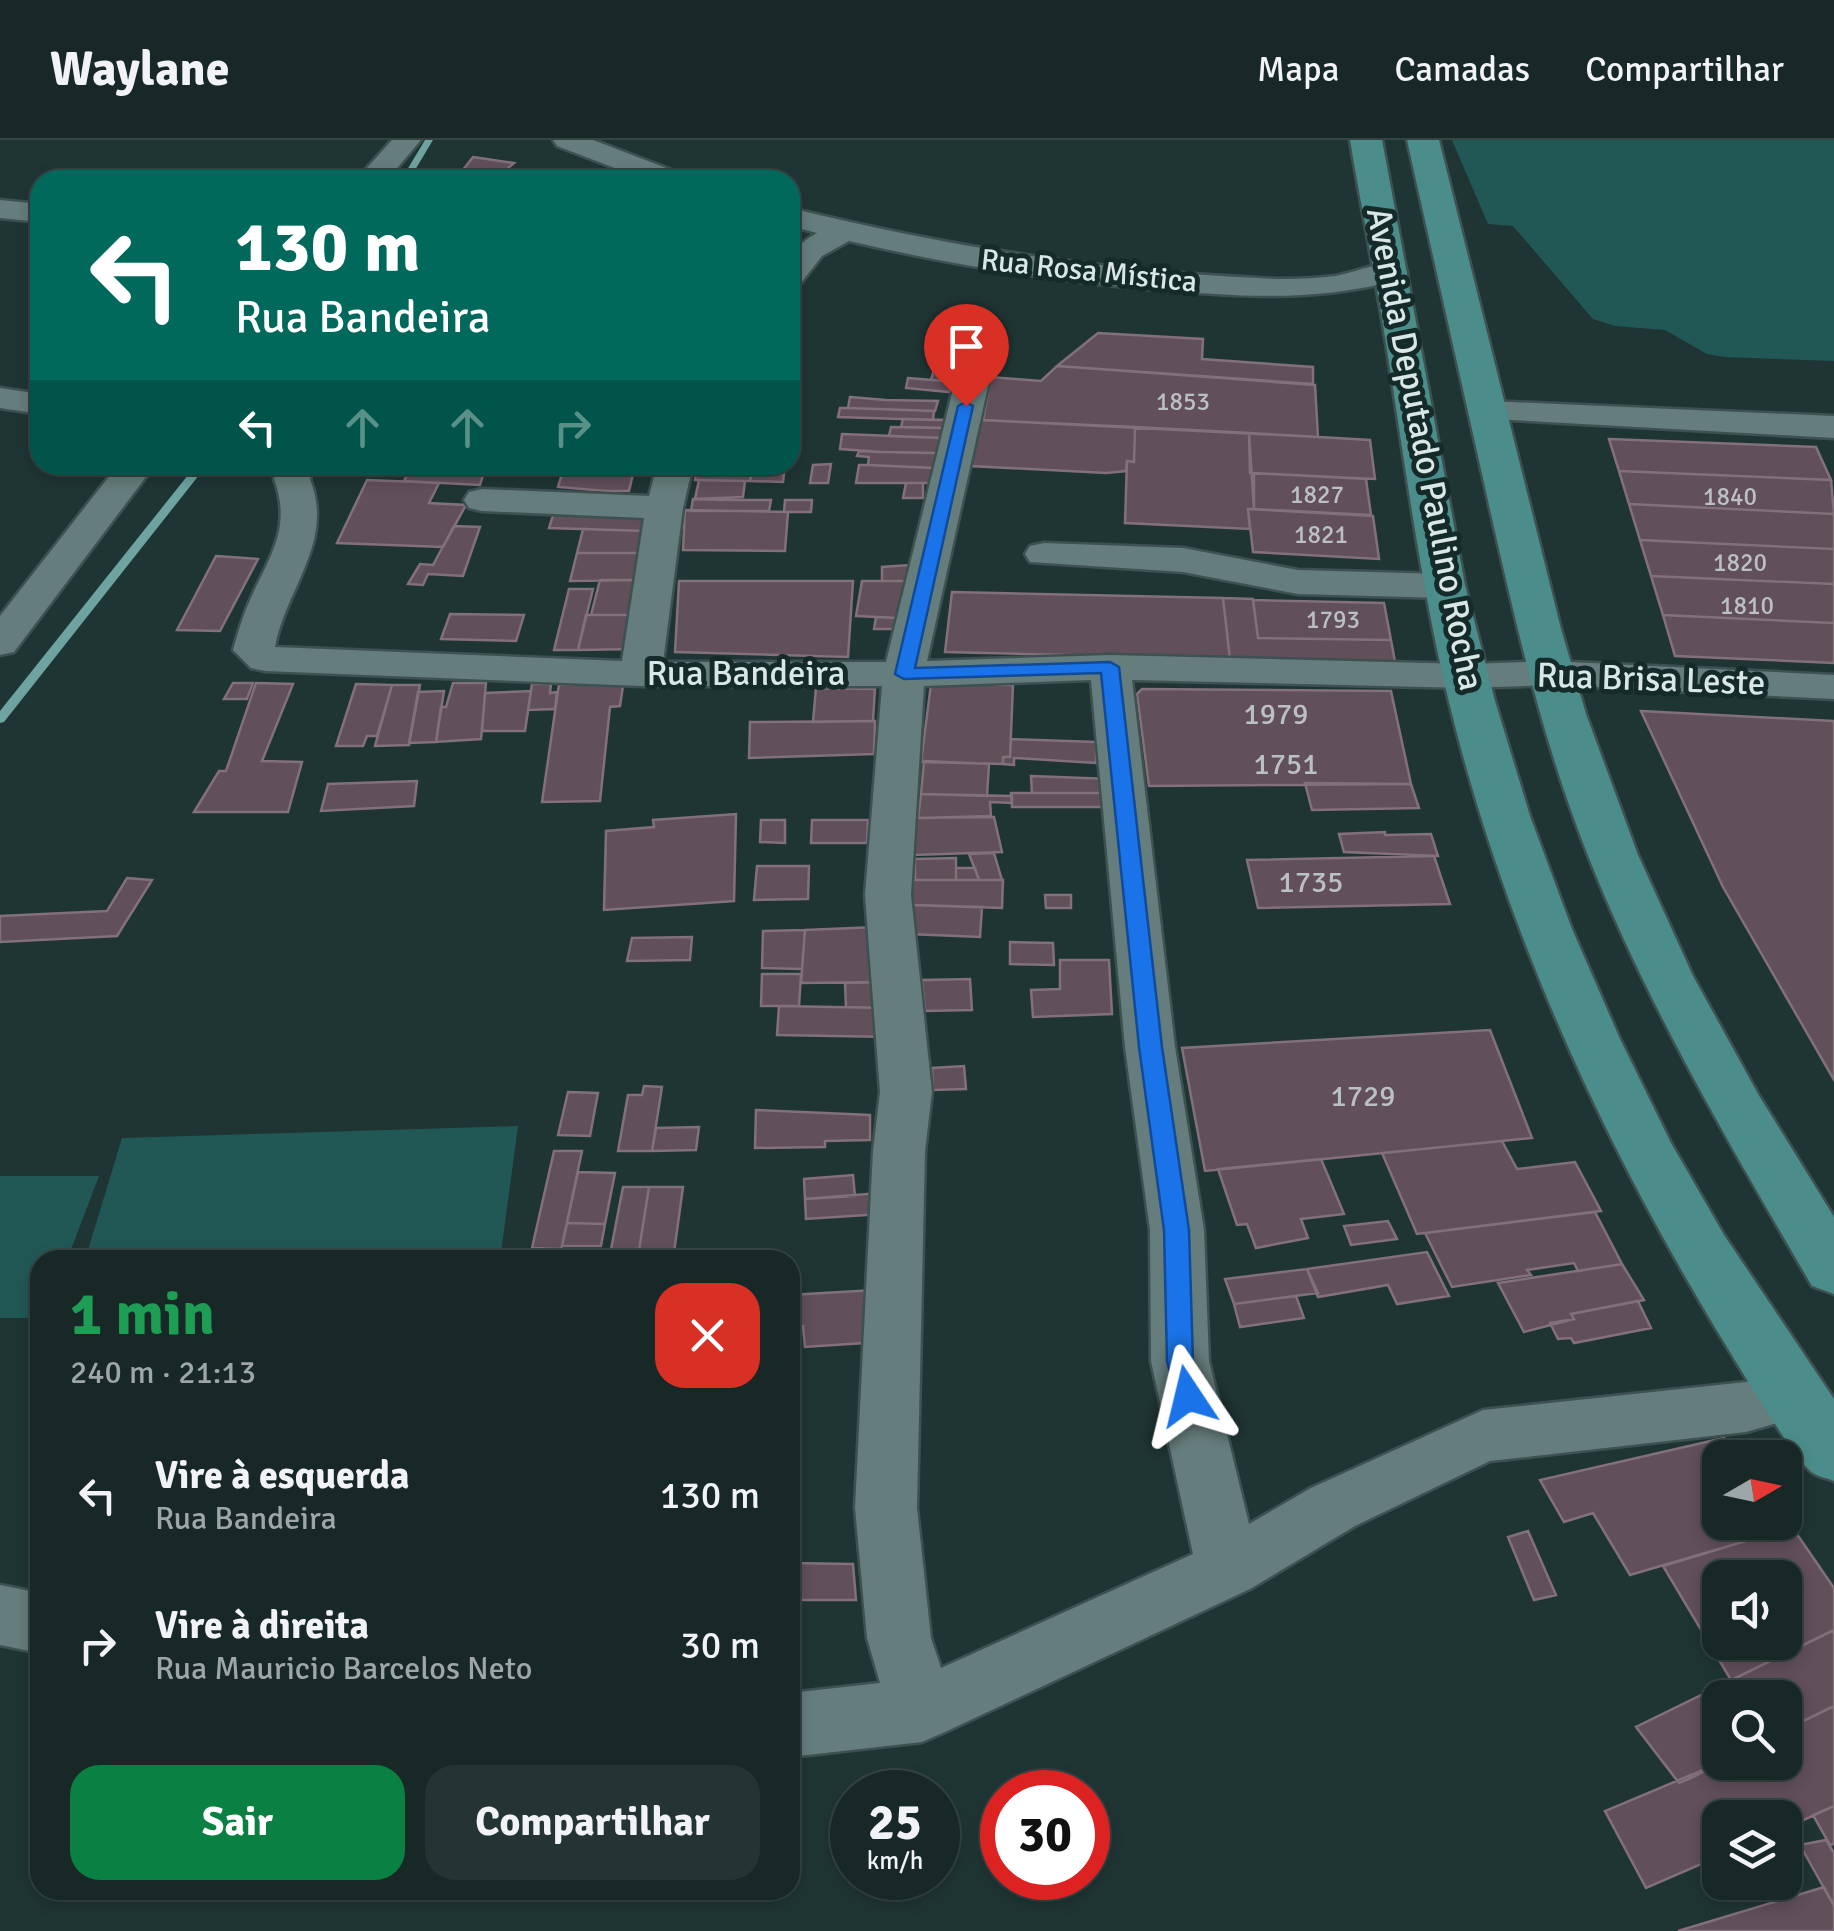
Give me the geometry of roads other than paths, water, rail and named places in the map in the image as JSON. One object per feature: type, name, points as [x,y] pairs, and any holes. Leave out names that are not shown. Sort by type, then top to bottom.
[{"type":"main road","name":"Avenida Deputado Paulino Rocha","points":[[1366,142],[1444,586],[1536,910],[1604,1067],[1698,1250],[1792,1395],[1834,1452]]},
{"type":"main road","name":"Avenida Deputado Paulino Rocha","points":[[1424,142],[1551,674],[1613,855],[1666,976],[1738,1109],[1834,1269]]},
{"type":"street","points":[[380,170],[407,140]]},
{"type":"street","points":[[567,140],[646,170]]},
{"type":"street","points":[[0,209],[30,212]]},
{"type":"street","name":"Rua Rosa Mística","points":[[800,220],[997,264],[1134,279],[1300,290],[1345,287],[1391,272]]},
{"type":"street","points":[[800,248],[843,232]]},
{"type":"street","points":[[922,1710],[899,1638],[886,1508],[899,1152],[906,1092],[888,894],[904,674],[974,377]]},
{"type":"street","points":[[0,398],[30,402]]},
{"type":"street","points":[[1488,411],[1834,426]]},
{"type":"street","points":[[0,643],[130,475]]},
{"type":"street","name":"Rua Bandeira","points":[[293,475],[298,497],[298,541],[268,600],[253,650],[265,659],[641,674],[904,674],[1110,667],[1467,676]]},
{"type":"street","points":[[641,674],[664,508],[672,475]]},
{"type":"street","points":[[482,500],[664,508]]},
{"type":"street","points":[[1044,554],[1183,560],[1298,582],[1444,586]]},
{"type":"street","points":[[1110,667],[1150,1047],[1177,1230],[1180,1361],[1228,1569]]},
{"type":"street","name":"Rua Brisa Leste","points":[[1467,676],[1551,674],[1834,687]]},
{"type":"street","points":[[800,1723],[922,1710],[1228,1569],[1333,1506],[1483,1436],[1746,1407],[1792,1395]]},
{"type":"street","points":[[0,1615],[30,1621]]},
{"type":"waterway","points":[[411,170],[429,140]]},
{"type":"waterway","points":[[0,719],[194,475]]}]
